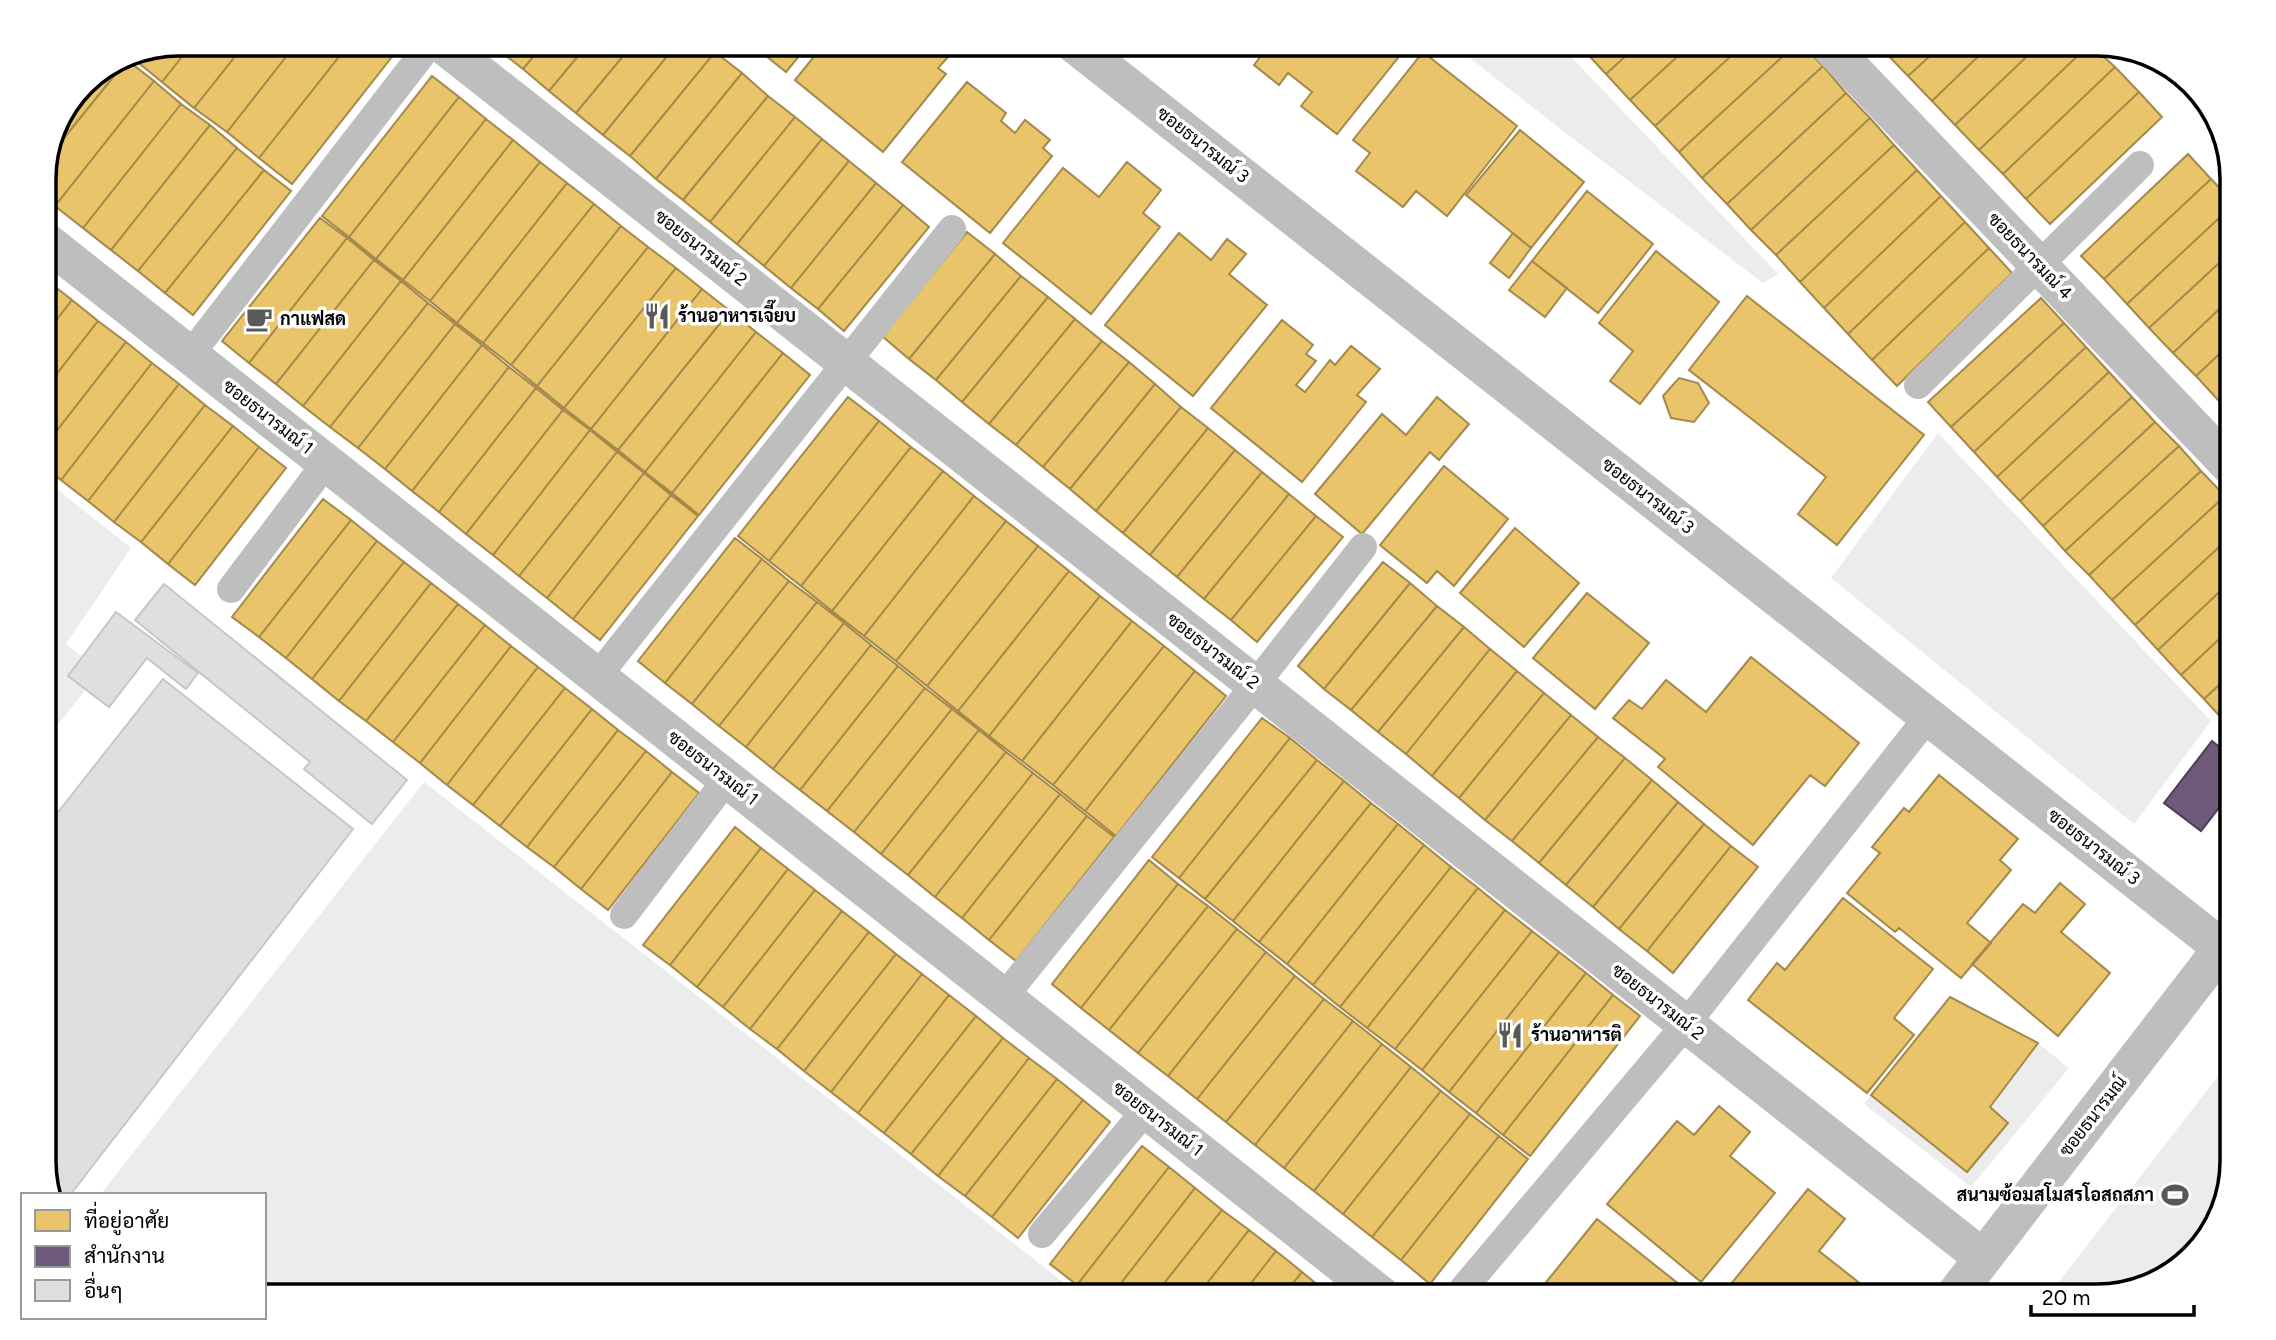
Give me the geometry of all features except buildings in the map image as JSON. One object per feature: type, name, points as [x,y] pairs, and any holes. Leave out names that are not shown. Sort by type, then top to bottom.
[{"type":"street","name":"ซอยธนารมณ์ 2","points":[[457,56],[1983,1258]]},
{"type":"street","name":"ซอยธนารมณ์ 3","points":[[1089,56],[1928,717],[2220,937]]},
{"type":"street","name":"ซอยธนารมณ์ 4","points":[[1839,56],[2220,455]]},
{"type":"street","name":"ซอยธนารมณ์ 1","points":[[56,249],[1367,1284]]},
{"type":"street","name":"ซอยธนารมณ์","points":[[1963,1284],[2220,951]]},
{"type":"lane","points":[[190,355],[421,56]]},
{"type":"lane","points":[[1919,385],[2140,165]]},
{"type":"lane","points":[[597,677],[952,229]]},
{"type":"lane","points":[[231,589],[326,463]]},
{"type":"lane","points":[[1003,998],[1363,547]]},
{"type":"lane","points":[[1467,1284],[1686,1024],[1928,717]]},
{"type":"lane","points":[[624,915],[727,779]]},
{"type":"lane","points":[[1042,1234],[1146,1110]]},
{"type":"shaded area","points":[[1467,56],[1570,56],[1778,274],[1763,283]]},
{"type":"shaded area","points":[[1938,433],[2211,721],[2134,824],[1831,578]]},
{"type":"shaded area","points":[[56,489],[131,548],[66,644],[100,671],[56,728]]},
{"type":"shaded area","points":[[424,782],[1066,1284],[266,1284],[266,1193],[102,1193]]},
{"type":"shaded area","points":[[2038,1043],[2069,1068],[1971,1187],[1864,1104],[1871,1095],[1967,1172],[2008,1123],[1990,1107]]},
{"type":"shaded area","name":"สนามซ้อมสโมสรโอสถสภา","points":[[2220,1074],[2219,1177],[2211,1208],[2195,1236],[2172,1259],[2144,1275],[2113,1283],[2057,1284]]},
{"type":"place","name":"ร้านอาหารเจี๊ยบ","points":[[657,316]]},
{"type":"place","name":"กาแฟสด","points":[[259,319]]},
{"type":"place","name":"ร้านอาหารติ","points":[[1510,1035]]},
{"type":"place","name":"สนามซ้อมสโมสรโอสถสภา","points":[[2175,1195]]}]
